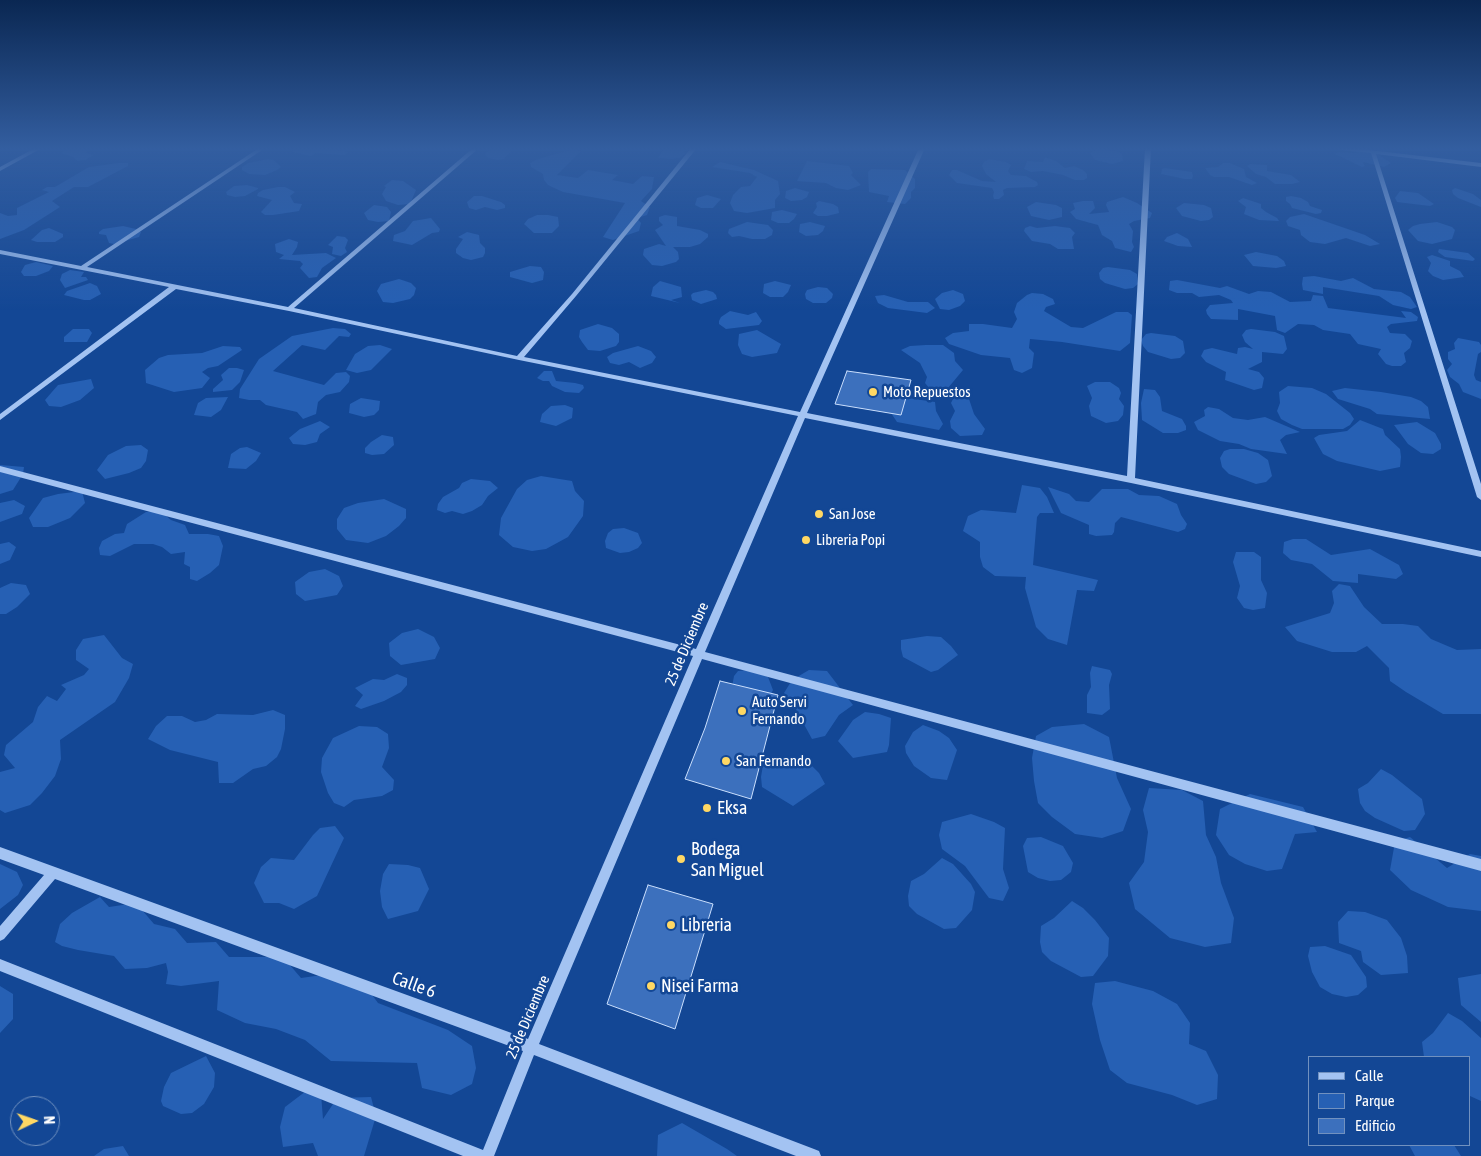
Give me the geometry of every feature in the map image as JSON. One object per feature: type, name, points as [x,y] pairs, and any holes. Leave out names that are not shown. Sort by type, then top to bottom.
[{"type":"street","points":[[82,268],[181,202]]},
{"type":"street","points":[[288,309],[413,202]]},
{"type":"street","points":[[519,358],[574,295],[650,202]]},
{"type":"street","name":"25 de Diciembre","points":[[487,1156],[531,1047],[699,654],[898,202]]},
{"type":"street","points":[[1130,480],[1145,202]]},
{"type":"street","points":[[1389,202],[1481,497]]},
{"type":"street","points":[[0,252],[1130,480],[1481,554]]},
{"type":"street","points":[[0,418],[175,286]]},
{"type":"street","points":[[0,469],[699,654],[1481,865]]},
{"type":"street","name":"Calle 6","points":[[0,853],[531,1047],[814,1156]]},
{"type":"street","points":[[0,935],[53,873]]},
{"type":"street","points":[[0,965],[480,1156]]},
{"type":"green space","points":[[29,202],[53,202],[60,207],[24,230],[0,239],[0,213],[8,216],[17,215],[17,208]]},
{"type":"green space","points":[[270,202],[302,204],[299,211],[273,215],[265,215],[261,212]]},
{"type":"green space","points":[[389,202],[411,202],[410,204],[398,205]]},
{"type":"green space","points":[[467,202],[501,202],[505,205],[505,208],[497,210],[485,207],[476,210],[469,208]]},
{"type":"green space","points":[[619,202],[642,202],[650,207],[647,215],[637,218],[641,223],[639,231],[613,240],[603,237],[625,203]]},
{"type":"green space","points":[[696,202],[718,202],[713,208],[701,208],[695,205]]},
{"type":"green space","points":[[775,202],[775,208],[747,213],[734,211],[730,203]]},
{"type":"green space","points":[[887,202],[907,202],[905,204]]},
{"type":"green space","points":[[1036,202],[1056,205],[1062,208],[1062,217],[1049,220],[1031,216],[1027,207]]},
{"type":"green space","points":[[1093,202],[1095,208],[1089,214],[1109,212],[1106,205],[1107,202],[1135,202],[1152,213],[1150,218],[1134,221],[1129,224],[1133,231],[1132,242],[1134,247],[1131,252],[1115,248],[1112,241],[1102,235],[1098,225],[1076,219],[1070,212],[1075,209],[1073,203]]},
{"type":"green space","points":[[1239,202],[1261,204],[1261,208],[1279,221],[1259,220],[1244,214],[1246,207]]},
{"type":"green space","points":[[1287,202],[1308,202],[1310,206],[1322,210],[1321,213],[1316,214],[1292,208]]},
{"type":"green space","points":[[1397,202],[1431,202],[1434,204],[1430,206]]},
{"type":"green space","points":[[1468,202],[1481,202],[1481,207]]},
{"type":"green space","points":[[816,203],[833,204],[838,207],[839,213],[818,216],[813,213],[817,207]]},
{"type":"green space","points":[[1184,203],[1204,205],[1211,208],[1213,217],[1209,220],[1201,221],[1182,216],[1176,208]]},
{"type":"green space","points":[[374,205],[387,207],[391,212],[389,221],[378,222],[368,220],[364,213]]},
{"type":"green space","points":[[782,210],[797,214],[789,223],[778,223],[771,220],[772,212]]},
{"type":"green space","points":[[1304,214],[1365,235],[1380,244],[1370,246],[1346,238],[1325,244],[1310,242],[1301,235],[1300,230],[1288,226],[1286,221],[1290,217]]},
{"type":"green space","points":[[537,215],[558,217],[559,226],[552,233],[534,233],[524,224],[528,219]]},
{"type":"green space","points":[[665,215],[677,217],[677,226],[700,230],[708,234],[708,237],[700,244],[690,247],[673,247],[678,252],[679,259],[676,262],[662,266],[652,265],[643,255],[644,249],[659,244],[666,246],[655,230],[663,225],[659,221],[659,217]]},
{"type":"green space","points":[[431,218],[440,229],[439,232],[432,233],[412,245],[393,241],[394,235],[405,231],[413,221]]},
{"type":"green space","points":[[747,222],[768,225],[773,230],[772,235],[765,239],[752,239],[739,236],[732,237],[728,233],[729,229]]},
{"type":"green space","points":[[810,222],[825,226],[823,231],[818,235],[806,236],[799,232],[800,224]]},
{"type":"green space","points":[[1437,222],[1452,227],[1455,230],[1452,239],[1432,244],[1418,241],[1408,230],[1420,224]]},
{"type":"green space","points":[[123,226],[141,232],[139,237],[114,244],[109,243],[106,235],[99,234],[103,229]]},
{"type":"green space","points":[[1030,226],[1037,228],[1055,226],[1070,228],[1075,233],[1072,237],[1074,249],[1058,249],[1050,244],[1032,241],[1024,231],[1025,228]]},
{"type":"green space","points":[[49,228],[63,234],[63,237],[55,242],[31,240],[42,230]]},
{"type":"green space","points":[[467,232],[479,235],[480,243],[485,248],[483,257],[471,260],[463,258],[456,253],[456,249],[463,239],[458,237]]},
{"type":"green space","points":[[1177,233],[1188,239],[1192,247],[1178,246],[1164,241],[1167,237]]},
{"type":"green space","points":[[337,236],[345,237],[348,240],[345,248],[347,252],[341,256],[332,254],[333,247],[328,245]]},
{"type":"green space","points":[[289,239],[298,242],[292,255],[326,253],[336,258],[322,268],[317,277],[309,278],[300,268],[303,264],[300,261],[279,259],[284,255],[276,252],[275,244]]},
{"type":"green space","points":[[1439,249],[1468,253],[1475,259],[1473,261],[1445,257],[1438,252]]},
{"type":"green space","points":[[1256,252],[1277,256],[1284,261],[1286,266],[1276,268],[1253,266],[1244,255]]},
{"type":"green space","points":[[1432,255],[1450,261],[1450,266],[1460,271],[1464,277],[1443,280],[1433,276],[1428,271],[1431,263],[1427,257]]},
{"type":"green space","points":[[36,262],[53,266],[49,271],[36,276],[24,276],[21,272],[25,265]]},
{"type":"green space","points":[[530,266],[541,267],[544,272],[543,280],[532,283],[510,277],[510,272]]},
{"type":"green space","points":[[1103,268],[1130,270],[1137,274],[1138,284],[1133,288],[1125,289],[1105,283],[1100,279],[1099,273]]},
{"type":"green space","points":[[70,270],[84,272],[81,277],[86,277],[88,280],[65,288],[60,280],[62,274]]},
{"type":"green space","points":[[1314,276],[1341,281],[1353,278],[1374,289],[1401,292],[1410,297],[1417,307],[1411,309],[1393,305],[1379,296],[1323,287],[1323,294],[1303,290],[1303,277]]},
{"type":"green space","points":[[399,279],[411,283],[416,288],[414,295],[410,299],[393,303],[383,302],[377,291],[381,284]]},
{"type":"green space","points":[[1177,280],[1220,288],[1227,286],[1249,294],[1258,291],[1271,292],[1290,302],[1311,301],[1313,295],[1323,296],[1328,308],[1406,318],[1401,311],[1411,312],[1418,317],[1417,321],[1391,324],[1387,327],[1390,333],[1405,334],[1412,341],[1410,348],[1404,353],[1406,362],[1401,366],[1392,366],[1386,364],[1378,354],[1381,349],[1358,344],[1350,334],[1323,330],[1314,325],[1298,324],[1285,333],[1277,330],[1275,316],[1238,309],[1238,320],[1211,319],[1206,310],[1210,305],[1233,303],[1231,300],[1219,295],[1199,297],[1192,293],[1177,293],[1169,290],[1170,281]]},
{"type":"green space","points":[[660,281],[681,287],[682,297],[671,300],[680,303],[651,296],[653,287]]},
{"type":"green space","points":[[775,281],[791,285],[783,297],[770,297],[763,293],[764,284]]},
{"type":"green space","points":[[90,283],[97,286],[101,294],[90,300],[64,295],[67,291]]},
{"type":"green space","points":[[818,287],[827,288],[833,294],[832,298],[826,303],[813,303],[806,299],[805,294],[807,290]]},
{"type":"green space","points":[[706,290],[713,292],[717,299],[701,304],[692,300],[691,295],[693,293]]},
{"type":"green space","points":[[953,290],[963,294],[965,301],[960,306],[949,310],[940,309],[935,299],[942,293]]},
{"type":"green space","points":[[1032,293],[1043,294],[1053,299],[1055,304],[1046,307],[1044,311],[1071,327],[1083,328],[1116,312],[1128,312],[1132,315],[1130,343],[1120,351],[1030,339],[1029,348],[1034,353],[1032,368],[1022,373],[1014,370],[1010,358],[981,355],[949,344],[945,338],[953,333],[969,331],[969,324],[1012,328],[1017,319],[1014,312],[1017,303]]},
{"type":"green space","points":[[884,295],[908,302],[928,302],[935,308],[927,313],[888,308],[878,303],[875,296]]},
{"type":"green space","points":[[730,311],[748,315],[756,312],[762,321],[759,325],[726,329],[719,324],[719,321],[721,317]]},
{"type":"green space","points":[[598,324],[612,328],[619,334],[619,342],[616,346],[600,351],[588,350],[579,337],[580,330]]},
{"type":"green space","points":[[333,328],[345,329],[351,334],[349,337],[339,336],[325,350],[302,345],[273,371],[324,385],[336,373],[346,372],[350,376],[349,382],[340,392],[326,395],[318,402],[316,414],[303,419],[297,412],[266,405],[260,400],[239,398],[240,389],[259,359],[292,336]]},
{"type":"green space","points":[[73,329],[89,329],[92,333],[87,342],[64,342],[64,337]]},
{"type":"green space","points":[[757,330],[781,344],[777,353],[752,357],[742,354],[738,345],[739,334]]},
{"type":"green space","points":[[1246,330],[1275,332],[1284,336],[1287,349],[1283,354],[1262,352],[1262,362],[1248,369],[1259,372],[1264,378],[1262,388],[1254,390],[1225,380],[1226,372],[1206,362],[1201,356],[1204,350],[1212,348],[1237,354],[1238,348],[1253,349],[1245,342],[1242,335]]},
{"type":"green space","points":[[1146,334],[1175,336],[1183,341],[1185,353],[1180,358],[1171,359],[1148,352],[1141,340]]},
{"type":"green space","points":[[1458,338],[1479,342],[1481,345],[1481,352],[1478,354],[1474,375],[1476,380],[1481,382],[1481,399],[1463,392],[1459,384],[1450,377],[1447,370],[1452,364],[1448,359],[1448,352],[1455,349],[1454,343]]},
{"type":"green space","points":[[380,345],[392,349],[371,370],[357,373],[346,370],[355,354],[368,346]]},
{"type":"green space","points":[[943,345],[954,353],[955,361],[963,370],[948,388],[940,392],[930,389],[925,383],[927,377],[920,363],[901,350],[910,346]]},
{"type":"green space","points":[[223,346],[240,347],[242,350],[218,366],[208,368],[202,372],[210,378],[202,388],[174,392],[146,383],[145,370],[159,358],[168,355],[202,353]]},
{"type":"green space","points":[[638,346],[651,351],[656,357],[652,363],[640,368],[629,362],[619,365],[610,363],[607,357],[613,353]]},
{"type":"green space","points":[[229,368],[244,370],[240,382],[232,390],[213,392],[213,389],[223,380],[221,375]]},
{"type":"green space","points":[[544,371],[552,371],[556,381],[583,385],[584,388],[579,393],[565,392],[552,386],[549,381],[537,378]]},
{"type":"green space","points":[[91,379],[94,388],[80,400],[61,407],[49,406],[45,400],[58,385]]},
{"type":"green space","points":[[1095,382],[1110,382],[1119,388],[1121,393],[1119,399],[1124,406],[1123,415],[1118,421],[1106,423],[1091,416],[1089,406],[1092,398],[1087,386]]},
{"type":"green space","points":[[1288,386],[1312,388],[1326,394],[1350,413],[1354,419],[1350,425],[1343,429],[1302,429],[1292,425],[1281,419],[1277,411],[1280,403],[1279,392]]},
{"type":"green space","points":[[1345,388],[1411,397],[1421,401],[1428,407],[1430,419],[1377,414],[1370,409],[1338,399],[1332,391]]},
{"type":"green space","points":[[1144,389],[1155,390],[1160,397],[1162,411],[1182,419],[1186,430],[1178,433],[1163,433],[1142,420],[1141,403]]},
{"type":"green space","points":[[961,396],[969,399],[974,414],[985,429],[982,435],[960,436],[951,428],[950,421],[955,411],[951,403],[954,397]]},
{"type":"green space","points":[[228,397],[221,410],[211,417],[194,415],[198,403],[206,398]]},
{"type":"green space","points":[[901,397],[935,402],[936,411],[943,424],[939,430],[897,422],[891,413]]},
{"type":"green space","points":[[361,398],[380,401],[379,410],[374,415],[364,417],[349,413],[350,404]]},
{"type":"green space","points":[[565,405],[573,408],[572,418],[556,426],[540,422],[542,414],[551,406]]},
{"type":"green space","points":[[1208,407],[1219,409],[1233,418],[1248,420],[1265,417],[1300,432],[1286,435],[1280,440],[1287,454],[1251,449],[1239,444],[1220,441],[1198,430],[1194,422],[1205,416],[1204,410]]},
{"type":"green space","points":[[1360,420],[1383,429],[1385,435],[1400,449],[1400,467],[1380,471],[1337,461],[1323,454],[1314,438],[1319,435],[1347,431]]},
{"type":"green space","points":[[320,421],[330,427],[320,434],[317,442],[305,445],[293,444],[289,438],[300,429]]},
{"type":"green space","points":[[1417,422],[1435,433],[1441,444],[1441,449],[1433,454],[1421,453],[1408,444],[1394,425]]},
{"type":"green space","points":[[382,435],[393,437],[394,445],[384,454],[372,455],[365,453],[365,448]]},
{"type":"green space","points":[[141,445],[148,450],[146,461],[141,468],[105,479],[97,470],[108,455],[126,446]]},
{"type":"green space","points":[[247,447],[261,453],[256,461],[246,469],[228,468],[231,454],[240,448]]},
{"type":"green space","points":[[1244,449],[1258,453],[1268,460],[1272,476],[1266,482],[1256,484],[1229,474],[1222,467],[1220,458],[1224,451]]},
{"type":"green space","points":[[0,465],[24,467],[23,474],[13,490],[0,494]]},
{"type":"green space","points":[[541,476],[572,481],[575,491],[584,501],[583,516],[568,537],[546,549],[532,551],[513,547],[499,535],[501,518],[517,489],[527,480]]},
{"type":"green space","points":[[471,479],[490,481],[498,488],[488,496],[482,505],[472,511],[463,514],[452,511],[445,513],[437,510],[438,504],[443,497],[459,488],[462,483]]},
{"type":"green space","points":[[1022,485],[1040,488],[1047,497],[1054,513],[1040,513],[1037,517],[1033,565],[1098,580],[1094,591],[1077,590],[1067,645],[1048,639],[1036,627],[1025,588],[1026,577],[995,576],[983,567],[980,557],[980,542],[963,531],[968,516],[981,510],[1016,513]]},
{"type":"green space","points":[[1048,487],[1069,494],[1076,501],[1089,502],[1102,489],[1128,489],[1139,495],[1159,496],[1177,504],[1187,524],[1185,529],[1178,532],[1121,517],[1115,523],[1112,535],[1096,536],[1089,534],[1089,525],[1061,513]]},
{"type":"green space","points":[[82,491],[85,503],[70,518],[48,527],[33,527],[29,518],[43,498]]},
{"type":"green space","points":[[384,499],[406,509],[406,518],[399,526],[386,536],[368,543],[346,540],[337,529],[337,519],[344,508],[358,503]]},
{"type":"green space","points":[[14,500],[25,506],[22,514],[0,522],[0,503]]},
{"type":"green space","points":[[160,511],[171,520],[185,525],[189,534],[219,536],[223,546],[219,565],[197,581],[190,579],[190,567],[184,564],[185,552],[171,554],[162,547],[153,544],[134,544],[110,556],[100,555],[99,548],[102,541],[115,534],[124,533],[127,524],[146,512]]},
{"type":"green space","points":[[624,528],[638,533],[642,543],[638,548],[620,553],[606,548],[605,541],[608,533],[613,529]]},
{"type":"green space","points":[[1293,539],[1306,539],[1331,555],[1370,549],[1399,565],[1403,574],[1396,579],[1358,574],[1358,583],[1333,581],[1312,564],[1291,560],[1283,553],[1284,542]]},
{"type":"green space","points":[[9,542],[16,547],[10,560],[0,564],[0,544]]},
{"type":"green space","points":[[1236,552],[1254,552],[1261,557],[1261,580],[1267,593],[1265,608],[1253,610],[1244,608],[1237,598],[1240,586],[1233,562]]},
{"type":"green space","points":[[325,569],[339,576],[343,586],[337,595],[305,601],[296,594],[295,582],[309,572]]},
{"type":"green space","points":[[11,583],[26,585],[30,594],[17,607],[6,614],[0,614],[0,588]]},
{"type":"green space","points":[[1339,584],[1350,586],[1364,607],[1382,624],[1418,626],[1431,639],[1457,650],[1481,649],[1481,714],[1443,714],[1406,692],[1390,681],[1389,668],[1367,646],[1356,652],[1332,652],[1297,641],[1285,627],[1330,613],[1334,603],[1332,591]]},
{"type":"green space","points":[[418,629],[434,637],[440,648],[435,659],[401,665],[390,656],[389,643],[402,633]]},
{"type":"green space","points":[[104,635],[122,658],[133,664],[129,678],[115,702],[60,740],[61,759],[55,776],[42,793],[30,805],[5,813],[0,810],[0,772],[15,768],[4,755],[6,745],[33,722],[38,707],[47,696],[57,701],[66,689],[61,685],[84,675],[89,669],[76,660],[76,650],[83,639]]},
{"type":"green space","points":[[927,636],[941,637],[958,655],[938,670],[931,672],[903,657],[901,640]]},
{"type":"green space","points":[[1092,666],[1110,670],[1112,674],[1109,685],[1110,709],[1102,715],[1087,713],[1087,695],[1091,687],[1090,673]]},
{"type":"green space","points":[[751,670],[768,677],[773,690],[770,696],[732,687],[734,676],[738,671]]},
{"type":"green space","points":[[809,670],[827,671],[853,705],[839,715],[825,736],[812,739],[794,706],[784,693],[792,680]]},
{"type":"green space","points":[[397,674],[407,678],[407,685],[401,692],[384,701],[361,709],[355,706],[363,695],[355,688],[373,679],[384,680]]},
{"type":"green space","points":[[273,710],[285,715],[285,729],[281,749],[277,757],[266,766],[253,769],[233,783],[219,783],[218,762],[170,750],[148,739],[156,726],[167,716],[182,716],[195,722],[206,720],[217,714],[253,715]]},
{"type":"green space","points":[[865,712],[891,718],[889,745],[887,752],[853,758],[838,741],[853,720]]},
{"type":"green space","points":[[1084,724],[1109,737],[1117,778],[1131,809],[1123,831],[1102,838],[1075,834],[1052,817],[1038,803],[1034,781],[1032,758],[1036,736],[1052,727]]},
{"type":"green space","points":[[923,725],[939,731],[949,738],[957,750],[947,780],[931,778],[914,766],[906,753],[905,746],[913,732]]},
{"type":"green space","points":[[359,726],[377,727],[388,734],[389,748],[382,767],[394,780],[393,790],[382,796],[354,800],[344,807],[334,803],[328,793],[321,772],[322,758],[333,738]]},
{"type":"green space","points":[[792,760],[808,762],[819,773],[825,784],[793,806],[762,787],[761,777],[763,765]]},
{"type":"green space","points":[[1381,769],[1392,775],[1422,799],[1425,814],[1415,830],[1404,831],[1375,818],[1365,811],[1360,803],[1358,789],[1368,783]]},
{"type":"green space","points":[[1149,788],[1182,790],[1203,801],[1206,835],[1216,857],[1221,883],[1234,918],[1231,943],[1205,947],[1170,938],[1135,909],[1129,883],[1144,862],[1148,832],[1143,810]]},
{"type":"green space","points":[[1250,794],[1303,807],[1317,832],[1295,834],[1282,869],[1267,871],[1245,864],[1229,855],[1216,835],[1220,809]]},
{"type":"green space","points":[[971,814],[1005,828],[1003,869],[1009,888],[1003,901],[989,898],[965,866],[942,849],[939,835],[942,822]]},
{"type":"green space","points":[[335,826],[344,838],[317,896],[294,909],[279,903],[264,903],[254,883],[261,867],[271,858],[294,860],[320,828]]},
{"type":"green space","points":[[1041,837],[1063,846],[1073,863],[1071,872],[1061,880],[1050,881],[1038,878],[1028,872],[1023,846],[1027,838]]},
{"type":"green space","points":[[1410,837],[1447,868],[1470,854],[1481,856],[1481,911],[1448,907],[1411,890],[1390,870],[1395,842]]},
{"type":"green space","points":[[942,858],[953,864],[971,884],[975,892],[972,910],[956,928],[944,929],[917,914],[909,906],[908,896],[911,881],[924,874]]},
{"type":"green space","points":[[0,864],[17,872],[23,885],[18,895],[0,909]]},
{"type":"green space","points":[[389,864],[420,868],[429,889],[418,911],[388,919],[382,907],[380,891],[383,874]]},
{"type":"green space","points":[[100,897],[109,907],[136,903],[154,924],[175,929],[187,943],[216,942],[229,957],[283,957],[301,978],[329,974],[367,988],[378,1003],[448,1030],[472,1046],[476,1068],[472,1084],[451,1095],[422,1088],[417,1063],[331,1061],[305,1040],[276,1029],[245,1023],[217,1010],[219,981],[181,986],[166,984],[168,972],[166,963],[147,968],[125,969],[114,956],[78,950],[55,942],[60,924],[72,913]]},
{"type":"green space","points":[[1072,901],[1083,908],[1095,920],[1109,938],[1108,956],[1093,976],[1081,977],[1051,961],[1042,952],[1040,942],[1041,926],[1054,918]]},
{"type":"green space","points":[[1348,911],[1365,912],[1387,920],[1401,938],[1407,956],[1408,973],[1381,975],[1363,962],[1361,951],[1339,943],[1338,922]]},
{"type":"green space","points":[[1325,946],[1351,955],[1366,977],[1367,987],[1358,995],[1346,997],[1332,994],[1320,987],[1312,972],[1308,956],[1310,947]]},
{"type":"green space","points":[[1481,974],[1481,1022],[1461,1005],[1458,978]]},
{"type":"green space","points":[[1115,981],[1153,991],[1177,1004],[1190,1023],[1189,1044],[1206,1051],[1218,1075],[1217,1099],[1197,1105],[1172,1095],[1127,1083],[1110,1070],[1100,1040],[1092,1004],[1095,983]]},
{"type":"green space","points":[[0,986],[13,994],[13,1019],[0,1033]]},
{"type":"green space","points":[[1448,1013],[1462,1021],[1481,1038],[1481,1101],[1471,1096],[1471,1056],[1424,1056],[1422,1042],[1433,1033]]},
{"type":"green space","points":[[206,1056],[215,1073],[214,1087],[204,1104],[192,1113],[181,1114],[163,1106],[161,1101],[164,1087],[171,1073]]},
{"type":"green space","points":[[310,1088],[321,1094],[323,1119],[337,1098],[371,1097],[376,1116],[364,1156],[318,1156],[313,1143],[283,1147],[280,1127],[285,1107]]},
{"type":"green space","points":[[682,1123],[737,1156],[657,1156],[658,1135]]},
{"type":"green space","points":[[123,1146],[129,1156],[94,1156],[104,1149]]},
{"type":"green space","points":[[1410,1146],[1455,1146],[1461,1156],[1415,1156]]},
{"type":"building","name":"Moto Repuestos","points":[[847,371],[911,380],[901,415],[835,404]]},
{"type":"building","points":[[720,681],[778,695],[751,799],[685,779],[705,728]]},
{"type":"building","points":[[648,885],[713,904],[675,1029],[607,1004]]},
{"type":"place","name":"Moto Repuestos","points":[[873,392]]},
{"type":"place","name":"San Jose","points":[[819,514]]},
{"type":"place","name":"Libreria Popi","points":[[806,540]]},
{"type":"place","name":"Auto Servi Fernando","points":[[742,711]]},
{"type":"place","name":"San Fernando","points":[[726,761]]},
{"type":"place","name":"Eksa","points":[[707,808]]},
{"type":"place","name":"Bodega San Miguel","points":[[681,859]]},
{"type":"place","name":"Libreria","points":[[671,925]]},
{"type":"place","name":"Nisei Farma","points":[[651,986]]}]
